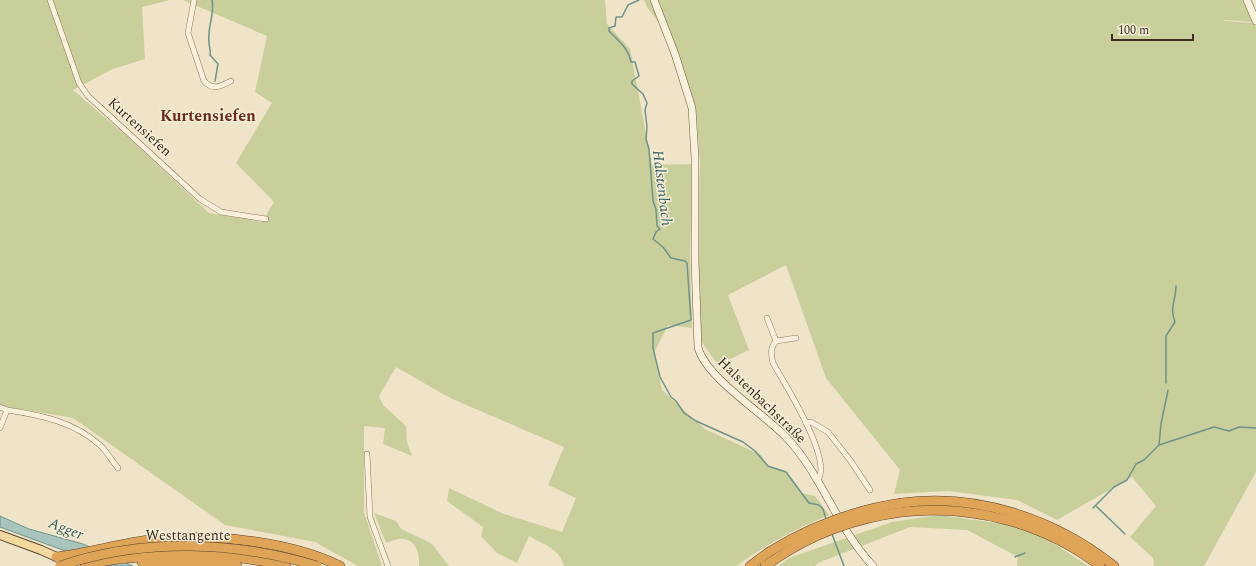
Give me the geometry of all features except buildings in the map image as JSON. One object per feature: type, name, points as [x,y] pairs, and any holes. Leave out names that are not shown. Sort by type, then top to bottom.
[{"type":"highway","points":[[750,566],[771,556],[799,534],[839,517],[859,511],[902,508],[944,502],[1008,511],[1058,530],[1090,548],[1114,566]]},
{"type":"highway","points":[[902,508],[974,513],[1000,519],[1044,534],[1076,550],[1100,566]]},
{"type":"highway","points":[[58,562],[74,561],[90,552],[117,545],[150,540],[203,538],[248,541],[294,550],[340,566]]},
{"type":"highway","name":"Westtangente","points":[[58,562],[122,550],[188,546],[254,550],[288,557],[317,566]]},
{"type":"highway","name":"Westtangente","points":[[85,566],[128,558],[196,553],[253,559],[286,566]]},
{"type":"highway","points":[[765,566],[771,556]]},
{"type":"highway","points":[[111,566],[212,562],[237,566]]},
{"type":"main road","points":[[0,535],[58,562]]},
{"type":"street","name":"Kurtensiefen","points":[[50,0],[79,83],[88,96],[200,199],[221,212],[266,219]]},
{"type":"street","points":[[194,0],[188,33],[204,81],[208,86],[216,88],[231,81]]},
{"type":"street","name":"Halstenbachstraße","points":[[654,0],[675,54],[692,108],[695,158],[695,261],[698,347],[700,356],[712,371],[787,438],[805,462],[854,544],[873,566]]},
{"type":"street","points":[[1247,0],[1256,21]]},
{"type":"street","points":[[767,318],[776,341]]},
{"type":"street","points":[[796,338],[776,341],[772,345],[771,353],[773,362],[806,423],[818,449],[822,466],[821,478],[817,481]]},
{"type":"street","points":[[0,407],[7,410],[38,414],[70,425],[86,434],[100,446],[118,468]]},
{"type":"street","points":[[0,428],[7,410]]},
{"type":"street","points":[[806,423],[811,422],[828,432],[850,460],[870,490]]},
{"type":"street","points":[[367,454],[370,516],[388,566]]},
{"type":"green space","points":[[0,0],[170,0],[142,7],[145,59],[113,69],[73,90],[128,137],[209,213],[262,222],[274,202],[236,163],[272,103],[255,92],[267,36],[183,0],[605,0],[607,24],[630,49],[652,165],[692,164],[690,264],[692,328],[668,325],[654,353],[662,390],[705,429],[761,455],[769,467],[786,471],[801,493],[815,496],[829,515],[782,538],[737,566],[564,566],[559,555],[555,551],[529,536],[517,563],[497,553],[481,536],[483,527],[447,501],[449,488],[504,514],[562,532],[576,498],[548,485],[564,447],[450,398],[396,367],[379,396],[383,405],[406,426],[407,442],[412,456],[383,444],[385,428],[364,426],[364,512],[382,566],[358,566],[315,542],[225,525],[73,418],[7,407],[0,404]]},
{"type":"green space","points":[[644,0],[1245,0],[1254,22],[1224,21],[1254,23],[1256,27],[1256,472],[1204,566],[1154,566],[1153,558],[1130,537],[1156,506],[1132,477],[1057,520],[1017,500],[948,491],[894,494],[900,470],[826,378],[786,265],[728,295],[749,350],[718,365],[701,341],[698,232],[700,161],[696,110],[676,46],[647,7]]},
{"type":"green space","points":[[374,513],[396,521],[401,529],[431,543],[449,566],[419,566],[419,556],[412,543],[404,539],[398,539],[386,543]]},
{"type":"green space","points":[[939,515],[1004,524],[1044,537],[1088,566],[1017,566],[1018,557],[967,530],[910,527],[818,563],[815,566],[779,566],[789,558],[892,522]]},
{"type":"water","points":[[0,516],[29,529],[83,544],[133,566],[106,566],[0,527]]},
{"type":"waterway","points":[[212,0],[213,10],[209,32],[209,44],[210,55],[218,64],[215,81]]},
{"type":"waterway","name":"Halstenbach","points":[[639,0],[628,5],[622,17],[616,17],[615,26],[609,28],[609,31],[625,49],[631,62],[635,62],[639,76],[632,81],[632,84],[643,94],[647,103],[645,110],[647,127],[646,139],[649,149],[653,201],[656,209],[657,226],[660,229],[656,232],[653,239],[663,247],[671,258],[685,261],[687,263],[691,320],[653,333],[653,348],[660,377],[671,397],[676,401],[684,413],[696,421],[743,442],[755,451],[768,466],[786,472],[809,503],[819,505],[823,509],[826,519]]},
{"type":"waterway","points":[[1166,383],[1166,336],[1175,322],[1173,317],[1173,308],[1176,286]]},
{"type":"waterway","points":[[1159,445],[1161,424],[1168,390]]},
{"type":"waterway","points":[[1093,508],[1114,487],[1127,480],[1136,464],[1144,460],[1159,445],[1214,427],[1229,431],[1239,427],[1256,428]]},
{"type":"waterway","points":[[1096,506],[1125,534]]},
{"type":"waterway","name":"Halstenbach","points":[[832,534],[844,566]]},
{"type":"waterway","points":[[1015,557],[1025,553]]},
{"type":"district","name":"Kurtensiefen","points":[[208,116]]},
{"type":"water label","name":"Agger","points":[[66,529]]}]
